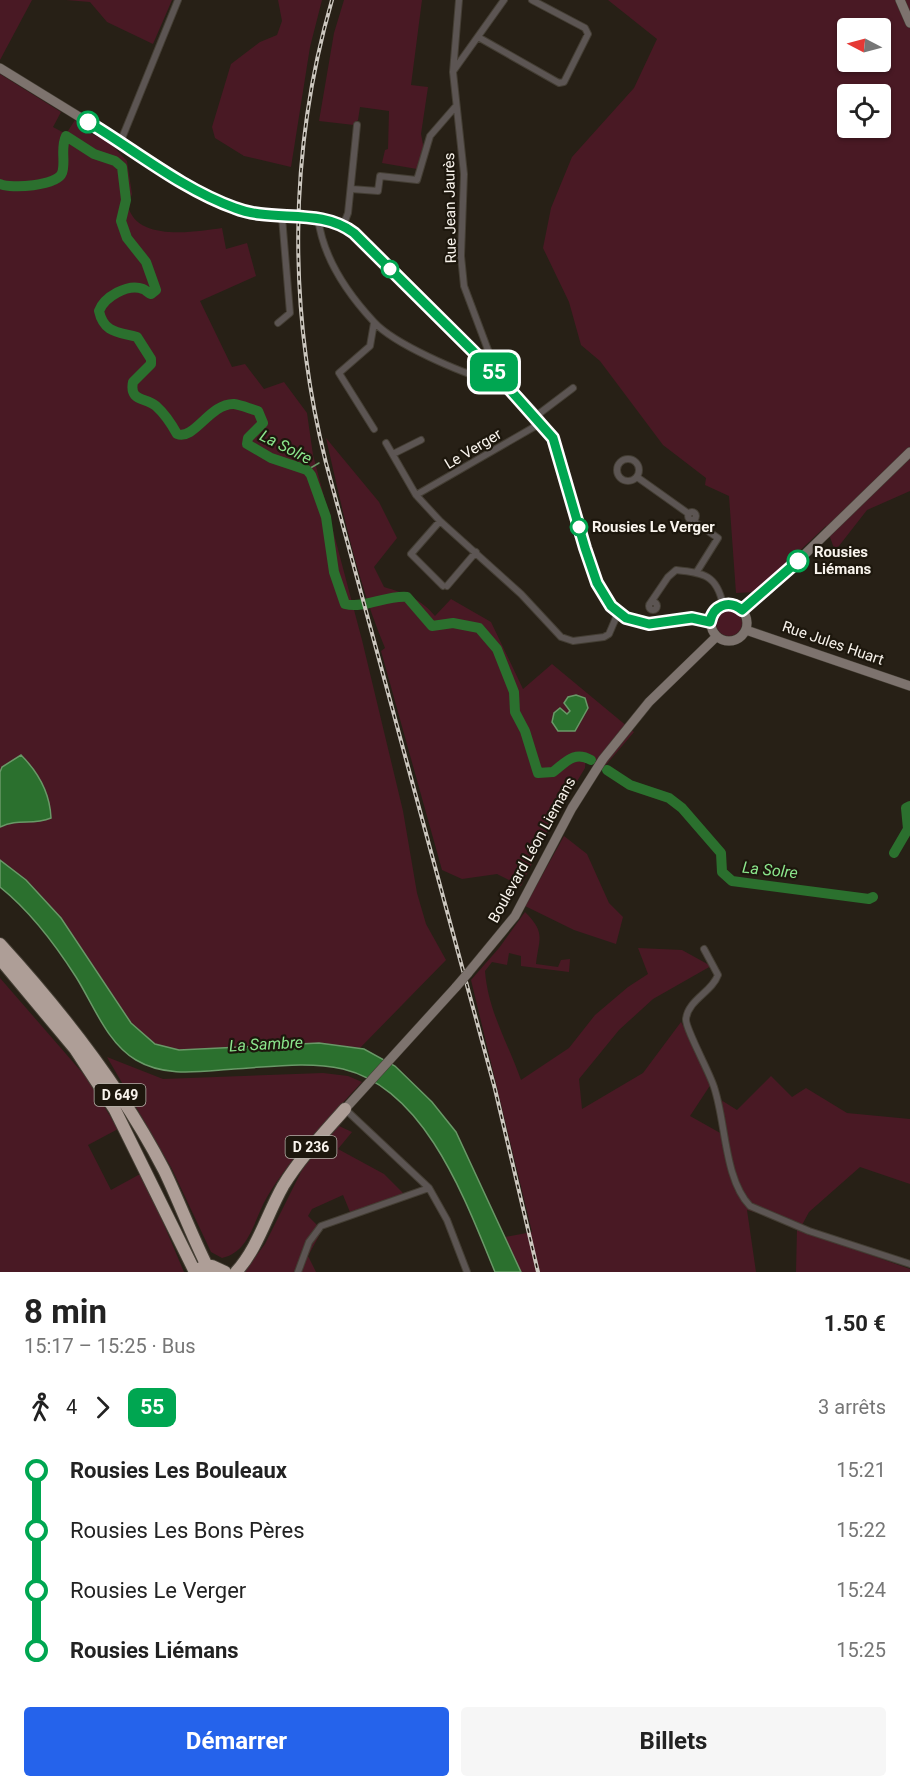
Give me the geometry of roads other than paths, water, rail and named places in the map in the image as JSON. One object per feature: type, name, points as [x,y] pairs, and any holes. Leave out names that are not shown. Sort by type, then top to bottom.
[{"type":"highway","name":"D 649","points":[[0,944],[63,1017],[123,1100],[164,1171],[207,1266]]},
{"type":"highway","name":"D 649","points":[[0,959],[75,1049],[115,1110],[195,1272]]},
{"type":"highway","name":"Boulevard Léon Liemans","points":[[248,1255],[282,1189],[309,1150],[345,1110]]},
{"type":"highway","points":[[195,1272],[207,1266],[223,1271],[248,1255]]},
{"type":"highway","name":"D 236","points":[[236,1272],[248,1255]]},
{"type":"street","points":[[120,142],[178,0]]},
{"type":"street","name":"Rue Jean Jaurès","points":[[459,0],[453,72],[464,174],[461,256],[464,286],[496,374]]},
{"type":"street","points":[[453,72],[504,0]]},
{"type":"street","points":[[478,37],[559,83],[564,82],[588,34],[585,28],[532,0]]},
{"type":"street","points":[[900,0],[910,22]]},
{"type":"street","points":[[0,68],[223,204],[256,214],[318,218],[343,226],[364,243],[496,374],[538,420],[556,444],[597,583],[604,598],[618,613],[635,622],[649,624],[692,618],[710,622]]},
{"type":"street","points":[[351,189],[378,191],[380,176],[417,180],[430,136],[456,106]]},
{"type":"street","points":[[343,226],[348,213],[357,125]]},
{"type":"street","points":[[278,323],[290,313],[287,217]]},
{"type":"street","points":[[318,218],[322,239],[331,263],[374,322],[413,347],[478,377],[489,380],[496,374]]},
{"type":"street","points":[[374,322],[370,346],[339,373],[374,429]]},
{"type":"street","name":"Le Verger","points":[[416,495],[538,420],[573,388]]},
{"type":"street","points":[[393,454],[421,440]]},
{"type":"street","points":[[386,443],[416,495],[440,521],[521,594],[561,637],[573,641],[604,637],[609,634],[618,613]]},
{"type":"street","points":[[742,610],[766,592],[910,452]]},
{"type":"street","points":[[637,477],[718,538],[696,573]]},
{"type":"street","points":[[440,521],[411,554],[445,586],[476,552]]},
{"type":"street","points":[[651,603],[672,572],[703,573],[714,582],[723,605]]},
{"type":"street","points":[[723,605],[734,605],[742,610],[747,618],[746,630],[741,637],[732,641],[716,637],[710,622],[715,610],[723,605]]},
{"type":"street","name":"Rue Jules Huart","points":[[746,630],[910,686]]},
{"type":"street","name":"Boulevard Léon Liemans","points":[[345,1110],[495,942],[520,907],[572,808],[603,759],[649,702],[716,637]]},
{"type":"street","points":[[704,949],[718,975],[716,981],[688,1010],[685,1022],[714,1087],[730,1161],[744,1200],[750,1206],[809,1231],[910,1264]]},
{"type":"street","points":[[345,1110],[429,1188],[447,1220],[467,1272]]},
{"type":"street","points":[[298,1272],[309,1242],[321,1226],[429,1188]]},
{"type":"waterway","name":"La Solre","points":[[0,184],[14,186],[43,184],[58,177],[63,169],[63,145],[66,136],[94,154],[115,161],[122,167],[126,200],[121,221],[127,238],[146,262],[156,290],[151,294],[144,289],[137,288],[117,292],[99,311],[101,319],[109,328],[137,337],[151,359],[151,364],[133,382],[132,388],[136,396],[156,406],[177,434],[183,435],[225,405],[234,404],[258,411],[263,423],[248,438],[247,444],[271,458],[307,470],[311,475],[326,517],[334,572],[345,604],[360,605],[407,597],[432,626],[453,623],[479,628],[497,649],[514,692],[515,712],[525,731],[538,773],[553,772],[575,757],[580,756],[591,760]]},
{"type":"waterway","points":[[307,470],[319,463]]},
{"type":"waterway","name":"La Solre","points":[[607,770],[630,785],[669,798],[682,808],[721,853],[722,872],[732,881],[869,899],[873,897]]},
{"type":"waterway","name":"La Solre","points":[[894,853],[908,829],[906,808],[910,806]]},
{"type":"railway","points":[[332,0],[307,115],[298,231],[305,347],[314,405],[326,463],[495,1089],[538,1272]]},
{"type":"place","name":"Rousies Le Verger","points":[[579,527]]},
{"type":"place","name":"Rousies Liémans","points":[[798,561]]},
{"type":"water label","name":"La Sambre","points":[[266,1044]]}]
